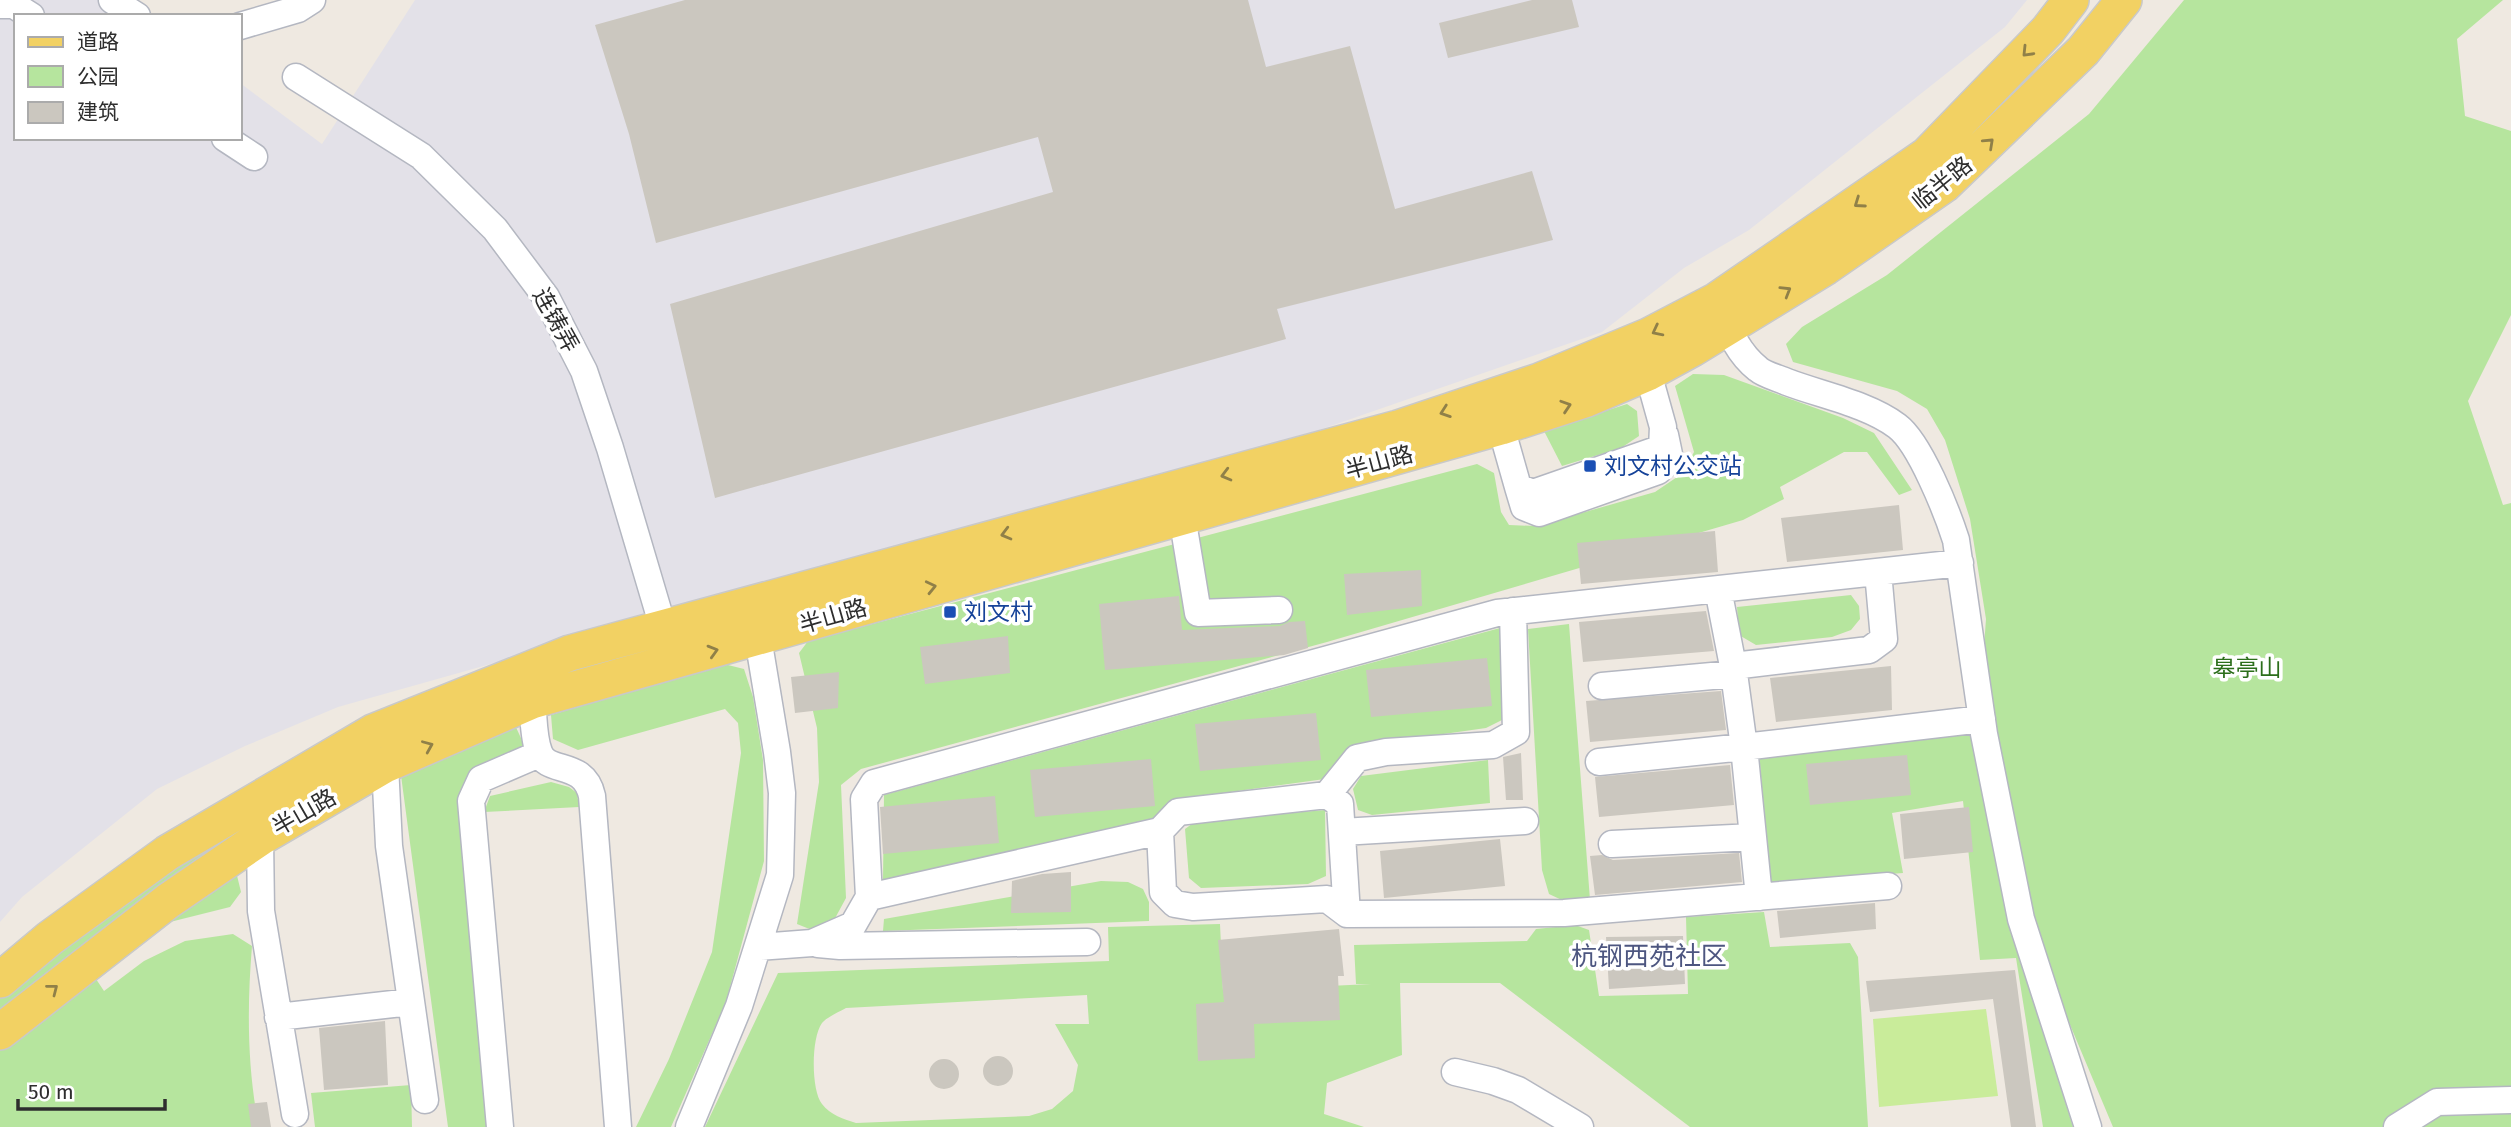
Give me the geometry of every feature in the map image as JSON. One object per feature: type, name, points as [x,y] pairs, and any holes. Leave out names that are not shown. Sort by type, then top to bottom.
[{"type":"main road","name":"临半路","points":[[1722,313],[1927,155],[2049,30],[2071,0]]},
{"type":"main road","name":"临半路","points":[[1722,313],[1825,267],[1944,185],[2082,51],[2124,0]]},
{"type":"main road","name":"半山路","points":[[0,1032],[168,901],[260,838],[385,765],[532,701],[1501,427],[1587,399],[1648,373],[1722,313]]},
{"type":"main road","name":"半山路","points":[[0,980],[50,938],[167,853],[373,732],[570,653],[1398,428],[1539,381],[1648,336],[1722,313]]},
{"type":"street","points":[[112,0],[134,14]]},
{"type":"street","points":[[242,25],[298,9],[312,0]]},
{"type":"street","points":[[0,5],[14,5],[29,14]]},
{"type":"street","name":"连铸弄","points":[[296,77],[421,156],[495,229],[547,297],[584,372],[610,448],[674,662]]},
{"type":"street","points":[[228,140],[254,157]]},
{"type":"street","points":[[1722,313],[1733,340],[1759,370],[1868,410],[1899,427],[1925,467],[1948,513],[1956,540],[1982,719],[2021,919],[2088,1127]]},
{"type":"street","points":[[1501,427],[1518,487],[1534,493],[1661,447],[1663,427],[1648,373]]},
{"type":"street","points":[[1182,516],[1198,613],[1279,610]]},
{"type":"street","points":[[813,943],[853,925],[869,897],[864,799],[874,783],[1470,620],[1513,611],[1960,563]]},
{"type":"street","points":[[1602,686],[1869,650],[1884,639],[1878,572]]},
{"type":"street","points":[[1718,589],[1734,670],[1759,897]]},
{"type":"street","points":[[1327,795],[1357,758],[1386,752],[1493,745],[1516,732],[1513,611]]},
{"type":"street","points":[[690,1127],[739,1006],[780,875],[782,793],[758,638]]},
{"type":"street","points":[[532,701],[539,754],[548,763],[577,772],[589,784],[592,796],[618,1127]]},
{"type":"street","points":[[1599,762],[1982,719]]},
{"type":"street","points":[[500,1127],[471,802],[481,779],[539,754]]},
{"type":"street","points":[[385,765],[389,846],[425,1100]]},
{"type":"street","points":[[869,897],[1160,831],[1178,812],[1327,795],[1340,804],[1347,914]]},
{"type":"street","points":[[1342,832],[1525,821]]},
{"type":"street","points":[[1160,831],[1163,892],[1175,904],[1193,907],[1327,899],[1347,914],[1564,913],[1888,886]]},
{"type":"street","points":[[1612,844],[1753,837]]},
{"type":"street","points":[[260,838],[261,911],[295,1114]]},
{"type":"street","points":[[758,947],[813,943],[840,946],[1087,942]]},
{"type":"street","points":[[278,1017],[411,1002]]},
{"type":"street","points":[[1455,1072],[1518,1090],[1580,1127]]},
{"type":"street","points":[[2397,1127],[2437,1102],[2511,1100]]},
{"type":"shaded area","points":[[0,0],[126,0],[144,14],[14,14],[14,140],[242,140],[242,84],[322,144],[415,0],[2027,0],[2005,27],[1749,230],[1684,268],[1602,332],[1319,430],[338,707],[245,746],[157,789],[22,897],[0,922]]},
{"type":"green space","name":"皋亭山","points":[[2184,0],[2503,0],[2457,39],[2465,116],[2511,131],[2511,315],[2468,401],[2503,505],[2511,503],[2511,1127],[2113,1127],[2039,951],[1981,688],[1986,619],[1970,519],[1945,440],[1927,409],[1897,391],[1793,362],[1786,344],[1802,327],[1887,275],[2089,114]]},
{"type":"green space","points":[[1693,374],[1724,375],[1843,418],[1874,433],[1912,490],[1899,495],[1867,452],[1844,452],[1780,487],[1784,499],[1743,520],[1327,642],[861,769],[841,785],[846,898],[833,922],[812,930],[797,924],[819,782],[817,728],[799,653],[808,641],[1477,464],[1494,473],[1501,512],[1509,525],[1536,526],[1655,492],[1683,473],[1694,452],[1675,386]]},
{"type":"green space","points":[[1627,404],[1637,411],[1639,436],[1621,448],[1562,466],[1544,431]]},
{"type":"green space","points":[[1851,595],[1859,606],[1860,619],[1851,630],[1832,637],[1756,645],[1739,635],[1737,607]]},
{"type":"green space","points":[[1569,624],[1590,900],[1566,902],[1549,894],[1542,870],[1528,629]]},
{"type":"green space","points":[[1500,628],[1503,644],[1502,720],[1486,728],[1352,747],[1325,779],[1172,800],[1153,820],[883,880],[884,795]]},
{"type":"green space","points":[[724,664],[744,669],[753,697],[763,760],[764,861],[726,1002],[671,1127],[636,1127],[669,1059],[712,952],[741,753],[738,723],[725,709],[578,750],[553,739],[551,715]]},
{"type":"green space","points":[[514,723],[526,749],[469,776],[511,1127],[448,1127],[400,768]]},
{"type":"green space","points":[[1972,728],[2010,922],[2073,1127],[2043,1127],[2016,958],[1980,960],[1963,801],[1892,813],[1903,873],[1770,883],[1759,752]]},
{"type":"green space","points":[[1488,760],[1490,803],[1372,815],[1358,810],[1353,789],[1361,776]]},
{"type":"green space","points":[[551,782],[569,787],[577,793],[579,807],[484,812],[490,796]]},
{"type":"green space","points":[[1325,810],[1326,876],[1308,884],[1201,888],[1189,878],[1185,829],[1196,821]]},
{"type":"green space","points":[[214,834],[231,851],[241,892],[230,907],[138,930],[90,970],[104,991],[144,961],[185,941],[233,934],[252,946],[249,1037],[259,1127],[0,1127],[0,991]]},
{"type":"green space","points":[[1101,881],[1128,882],[1143,889],[1149,902],[1149,921],[883,931],[884,919]]},
{"type":"green space","points":[[1764,912],[1770,947],[1850,943],[1858,957],[1868,1127],[1690,1127],[1500,983],[1400,983],[1402,1055],[1327,1083],[1324,1114],[1364,1127],[705,1127],[778,973],[1109,961],[1108,927],[1220,924],[1223,991],[1371,984],[1356,984],[1354,945],[1527,941],[1536,929],[1575,925],[1589,930],[1599,996],[1688,994],[1686,917]],"holes":[[[1087,995],[1089,1024],[1055,1024],[1078,1065],[1073,1091],[1052,1109],[1029,1116],[856,1123],[829,1111],[818,1097],[814,1076],[818,1030],[824,1021],[846,1008]]]},
{"type":"green space","points":[[1986,1009],[1998,1096],[1879,1107],[1873,1019]]},
{"type":"green space","points":[[411,1085],[412,1127],[315,1127],[311,1093]]},
{"type":"building","points":[[685,0],[1248,0],[1266,67],[1350,46],[1395,209],[1532,171],[1553,240],[1277,309],[1286,339],[715,498],[670,304],[1053,192],[1038,137],[656,243],[629,134],[595,25]]},
{"type":"building","points":[[1532,0],[1572,0],[1579,27],[1448,58],[1439,23]]},
{"type":"building","points":[[1899,505],[1903,550],[1787,562],[1781,518]]},
{"type":"building","points":[[1715,531],[1718,572],[1581,584],[1577,543]]},
{"type":"building","points":[[1421,570],[1422,606],[1347,615],[1344,574]]},
{"type":"building","points":[[1179,596],[1182,630],[1280,626],[1289,622],[1305,621],[1308,648],[1284,655],[1105,670],[1099,604]]},
{"type":"building","points":[[1706,611],[1714,651],[1583,662],[1579,622]]},
{"type":"building","points":[[1008,636],[1010,673],[925,684],[920,647]]},
{"type":"building","points":[[1487,658],[1492,706],[1371,717],[1366,670]]},
{"type":"building","points":[[1891,666],[1892,710],[1776,722],[1770,678]]},
{"type":"building","points":[[839,672],[838,708],[795,713],[791,677]]},
{"type":"building","points":[[1721,691],[1726,730],[1590,742],[1586,701]]},
{"type":"building","points":[[1316,713],[1321,760],[1200,771],[1195,724]]},
{"type":"building","points":[[1521,753],[1523,800],[1506,800],[1503,757]]},
{"type":"building","points":[[1907,755],[1911,795],[1810,805],[1806,764]]},
{"type":"building","points":[[1151,759],[1155,806],[1035,817],[1030,770]]},
{"type":"building","points":[[1730,765],[1734,805],[1599,817],[1595,777]]},
{"type":"building","points":[[995,796],[999,843],[883,854],[880,807]]},
{"type":"building","points":[[1969,807],[1973,852],[1904,859],[1900,814]]},
{"type":"building","points":[[1500,839],[1505,886],[1384,898],[1380,851]]},
{"type":"building","points":[[1739,853],[1742,882],[1595,895],[1590,856],[1602,855],[1613,860]]},
{"type":"building","points":[[1071,872],[1071,912],[1011,913],[1012,881],[1042,874]]},
{"type":"building","points":[[1875,903],[1876,929],[1780,938],[1777,911]]},
{"type":"building","points":[[1339,929],[1344,976],[1338,976],[1340,1020],[1254,1024],[1255,1058],[1198,1061],[1196,1004],[1224,1002],[1218,940]]},
{"type":"building","points":[[1683,936],[1685,984],[1609,989],[1606,937]]},
{"type":"building","points":[[2015,970],[2036,1127],[2011,1127],[1993,999],[1870,1012],[1866,981]]},
{"type":"building","points":[[385,1021],[388,1085],[324,1090],[319,1028]]},
{"type":"building","points":[[998,1056],[1004,1057],[1012,1065],[1012,1077],[1004,1085],[998,1086],[992,1085],[984,1077],[983,1071],[984,1065],[992,1057]]},
{"type":"building","points":[[944,1059],[950,1060],[958,1068],[958,1080],[950,1088],[944,1089],[938,1088],[930,1080],[929,1074],[930,1068],[938,1060]]},
{"type":"building","points":[[267,1102],[271,1127],[251,1127],[248,1104]]},
{"type":"place","name":"刘文村公交站","points":[[1590,466]]},
{"type":"place","name":"刘文村","points":[[950,612]]},
{"type":"district","name":"杭钢西苑社区","points":[[1649,956]]}]
